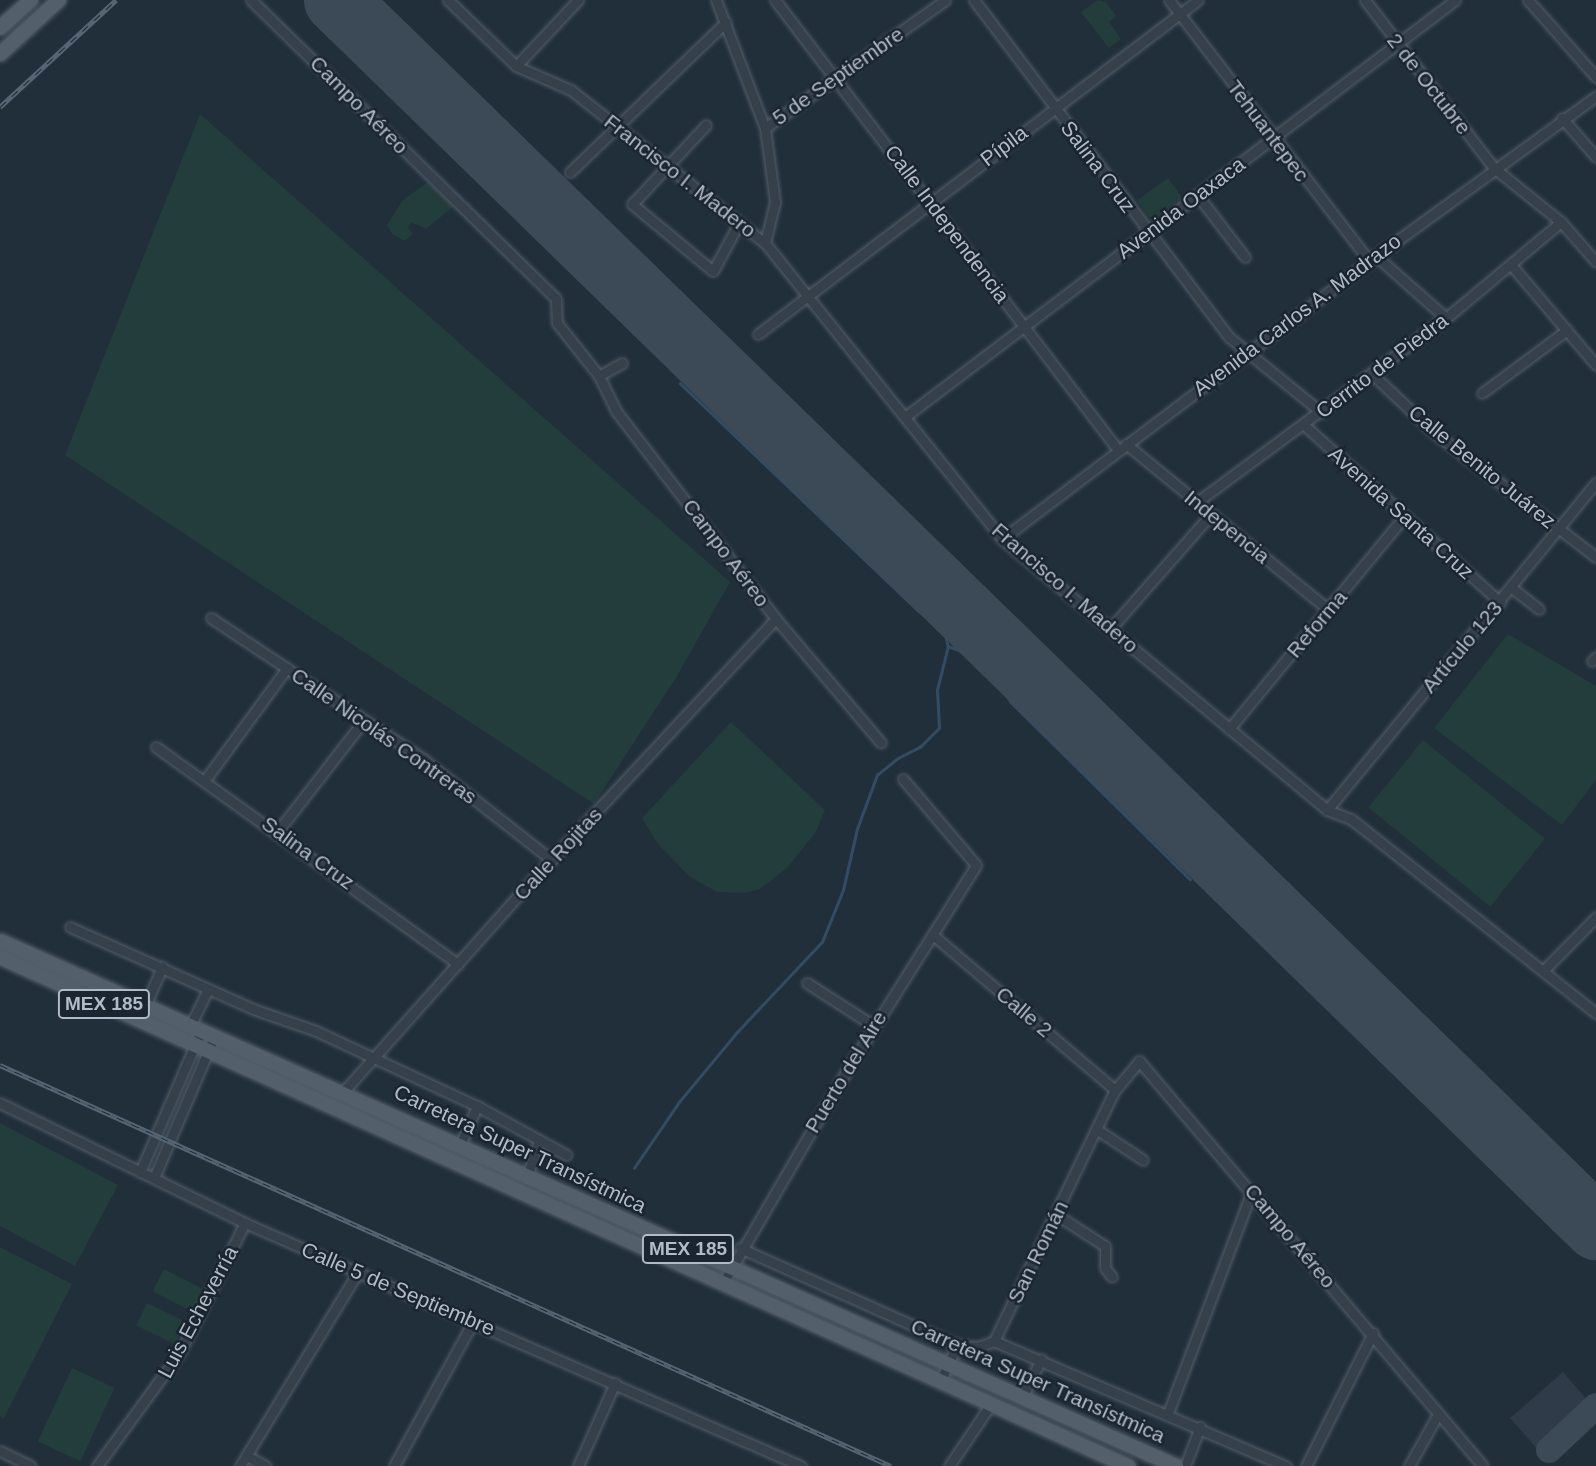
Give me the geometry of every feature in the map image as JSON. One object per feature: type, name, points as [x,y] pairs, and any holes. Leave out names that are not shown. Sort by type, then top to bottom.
[{"type":"main road","points":[[0,29],[31,0]]},
{"type":"main road","points":[[0,54],[59,0]]},
{"type":"main road","name":"Carretera Super Transístmica","points":[[0,941],[344,1091],[527,1177],[1176,1466]]},
{"type":"main road","name":"MEX 185","points":[[0,957],[202,1048]]},
{"type":"main road","name":"Carretera Super Transístmica","points":[[202,1048],[1128,1466]]},
{"type":"street","name":"Campo Aéreo","points":[[251,0],[556,299],[557,323],[599,376],[616,411],[776,620],[881,743]]},
{"type":"street","points":[[448,0],[516,66],[579,0]]},
{"type":"street","points":[[716,0],[765,128],[775,202],[765,243]]},
{"type":"street","name":"Calle Independencia","points":[[775,0],[1025,326],[1122,447]]},
{"type":"street","name":"5 de Septiembre","points":[[765,128],[945,0]]},
{"type":"street","name":"Salina Cruz","points":[[974,0],[1147,233],[1229,337],[1321,412]]},
{"type":"street","name":"Tehuantepec","points":[[1169,0],[1273,139],[1372,258],[1446,318]]},
{"type":"street","name":"Pípila","points":[[758,334],[1198,0]]},
{"type":"street","name":"2 de Octubre","points":[[1365,0],[1494,168],[1562,222],[1596,262]]},
{"type":"street","name":"Avenida Oaxaca","points":[[906,416],[1455,0]]},
{"type":"street","points":[[1528,0],[1596,77]]},
{"type":"street","points":[[570,172],[726,22]]},
{"type":"street","name":"Francisco I. Madero","points":[[516,66],[559,82],[765,243],[811,294],[1002,539],[1327,810],[1351,819],[1596,1013]]},
{"type":"street","name":"Avenida Carlos A. Madrazo","points":[[1002,539],[1372,258],[1596,96]]},
{"type":"street","points":[[1562,118],[1596,157]]},
{"type":"street","points":[[706,125],[632,204],[709,270],[716,270],[739,223]]},
{"type":"street","points":[[1198,196],[1245,257]]},
{"type":"street","name":"Cerrito de Piedra","points":[[1196,502],[1446,318],[1562,222]]},
{"type":"street","points":[[1512,266],[1596,365]]},
{"type":"street","points":[[1482,393],[1567,330]]},
{"type":"street","points":[[599,376],[622,363]]},
{"type":"street","name":"Calle Benito Juárez","points":[[1372,374],[1436,433],[1596,557]]},
{"type":"street","name":"Avenida Santa Cruz","points":[[1303,424],[1403,518],[1500,602]]},
{"type":"street","name":"Indepencia","points":[[1122,447],[1196,502],[1329,610]]},
{"type":"street","name":"Artículo 123","points":[[1327,810],[1596,482]]},
{"type":"street","points":[[1110,629],[1211,514]]},
{"type":"street","name":"Reforma","points":[[1229,729],[1403,518]]},
{"type":"street","points":[[1512,587],[1539,609]]},
{"type":"street","name":"Calle Nicolás Contreras","points":[[211,618],[423,759],[552,860]]},
{"type":"street","name":"Calle Rojitas","points":[[344,1091],[552,860],[776,620]]},
{"type":"street","points":[[205,780],[287,668]]},
{"type":"street","points":[[278,831],[364,720]]},
{"type":"street","name":"Salina Cruz","points":[[156,747],[278,831],[458,964]]},
{"type":"street","name":"Puerto del Aire","points":[[723,1283],[740,1248],[874,1026],[976,865],[904,779]]},
{"type":"street","points":[[1543,971],[1596,917]]},
{"type":"street","points":[[70,927],[477,1105],[567,1155]]},
{"type":"street","name":"Calle 2","points":[[933,935],[1115,1090]]},
{"type":"street","points":[[145,1006],[162,967]]},
{"type":"street","points":[[807,983],[874,1026]]},
{"type":"street","points":[[154,1178],[202,1048],[208,989]]},
{"type":"street","points":[[140,1172],[202,1048],[203,1029]]},
{"type":"street","name":"Campo Aéreo","points":[[1139,1061],[1373,1333],[1483,1466]]},
{"type":"street","name":"San Román","points":[[994,1341],[1115,1090],[1139,1061]]},
{"type":"street","name":"Calle 5 de Septiembre","points":[[0,1103],[245,1223],[801,1466]]},
{"type":"street","points":[[460,1145],[477,1105]]},
{"type":"street","points":[[1096,1129],[1143,1160]]},
{"type":"street","points":[[527,1177],[539,1140]]},
{"type":"street","points":[[1168,1413],[1252,1191]]},
{"type":"street","points":[[1057,1215],[1105,1246],[1105,1268],[1112,1277]]},
{"type":"street","name":"Luis Echeverría","points":[[97,1466],[180,1352],[245,1223]]},
{"type":"street","points":[[740,1248],[957,1345],[977,1348],[994,1341],[1168,1413],[1286,1466]]},
{"type":"street","points":[[240,1466],[358,1272]]},
{"type":"street","points":[[394,1466],[473,1322]]},
{"type":"street","points":[[1306,1466],[1373,1333]]},
{"type":"street","points":[[940,1382],[957,1345]]},
{"type":"street","points":[[1023,1396],[1041,1359]]},
{"type":"street","points":[[578,1466],[615,1383]]},
{"type":"street","points":[[949,1466],[991,1405]]},
{"type":"street","points":[[1409,1466],[1438,1414]]},
{"type":"street","points":[[1185,1466],[1200,1427]]},
{"type":"street","points":[[0,1451],[31,1466]]},
{"type":"street","points":[[247,1456],[266,1466]]},
{"type":"shaded area","points":[[1563,1372],[1596,1410],[1543,1456],[1510,1418]]},
{"type":"green space","points":[[1098,0],[1106,2],[1116,16],[1109,22],[1121,39],[1109,48],[1081,12]]},
{"type":"green space","points":[[200,114],[730,582],[677,676],[594,804],[65,455]]},
{"type":"green space","points":[[1168,178],[1182,197],[1151,220],[1137,200]]},
{"type":"green space","points":[[428,182],[454,206],[426,229],[411,222],[408,228],[413,234],[405,241],[392,234],[387,225],[403,200]]},
{"type":"green space","points":[[1508,634],[1596,686],[1596,780],[1562,825],[1434,728]]},
{"type":"green space","points":[[731,722],[825,810],[816,832],[787,868],[760,889],[745,893],[717,892],[690,877],[657,843],[642,818]]},
{"type":"green space","points":[[1423,740],[1545,839],[1490,906],[1368,808]]},
{"type":"green space","points":[[0,1123],[118,1185],[75,1266],[0,1226]]},
{"type":"green space","points":[[0,1247],[72,1284],[4,1418],[0,1416]]},
{"type":"green space","points":[[164,1269],[205,1290],[194,1312],[153,1291]]},
{"type":"green space","points":[[147,1303],[186,1322],[175,1344],[136,1325]]},
{"type":"green space","points":[[72,1368],[115,1388],[80,1461],[38,1441]]},
{"type":"waterway","points":[[680,383],[919,611],[943,624],[948,646],[984,659],[1011,702],[1190,879]]},
{"type":"waterway","points":[[634,1168],[679,1102],[738,1031],[822,942],[843,890],[857,829],[877,775],[898,758],[920,747],[939,728],[937,690],[948,646]]},
{"type":"taxiway","points":[[1549,1450],[1596,1406]]},
{"type":"runway","points":[[336,0],[1596,1227]]},
{"type":"railway","points":[[0,107],[116,0]]},
{"type":"railway","points":[[0,1065],[891,1466]]}]
